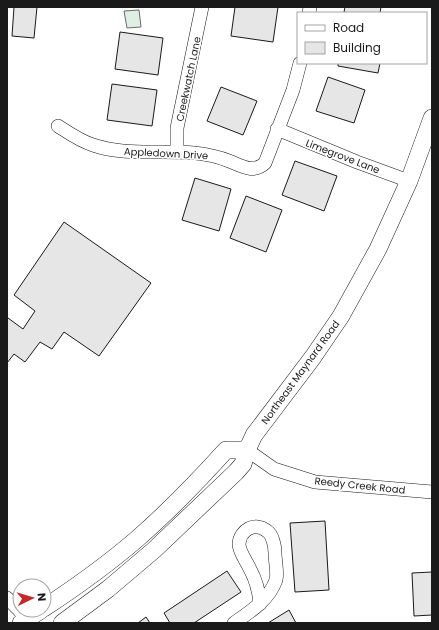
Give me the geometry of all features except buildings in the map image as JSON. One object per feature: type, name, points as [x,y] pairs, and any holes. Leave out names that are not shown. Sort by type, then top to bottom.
[{"type":"main road","name":"Northeast Maynard Road","points":[[62,623],[108,589],[154,550],[243,464],[247,450],[254,435],[313,357],[341,316],[378,249],[409,181],[432,118]]},
{"type":"main road","points":[[52,603],[70,591],[138,539],[202,477],[226,450],[247,450]]},
{"type":"street","name":"Creekwatch Lane","points":[[176,152],[177,128],[202,7]]},
{"type":"street","name":"Appledown Drive","points":[[58,126],[93,145],[114,150],[141,153],[176,152],[205,154],[219,157],[246,168],[260,167],[265,163],[293,90],[300,64]]},
{"type":"street","name":"Limegrove Lane","points":[[277,129],[357,162],[409,181]]},
{"type":"street","name":"Reedy Creek Road","points":[[247,450],[274,469],[315,482],[432,492]]},
{"type":"street","points":[[234,623],[260,604],[271,590],[276,579],[275,550],[271,535],[267,530],[258,526],[248,528],[241,535],[239,546],[260,593],[260,604]]},
{"type":"street","points":[[7,598],[26,622]]},
{"type":"green space","points":[[139,10],[141,27],[127,28],[124,11]]}]
